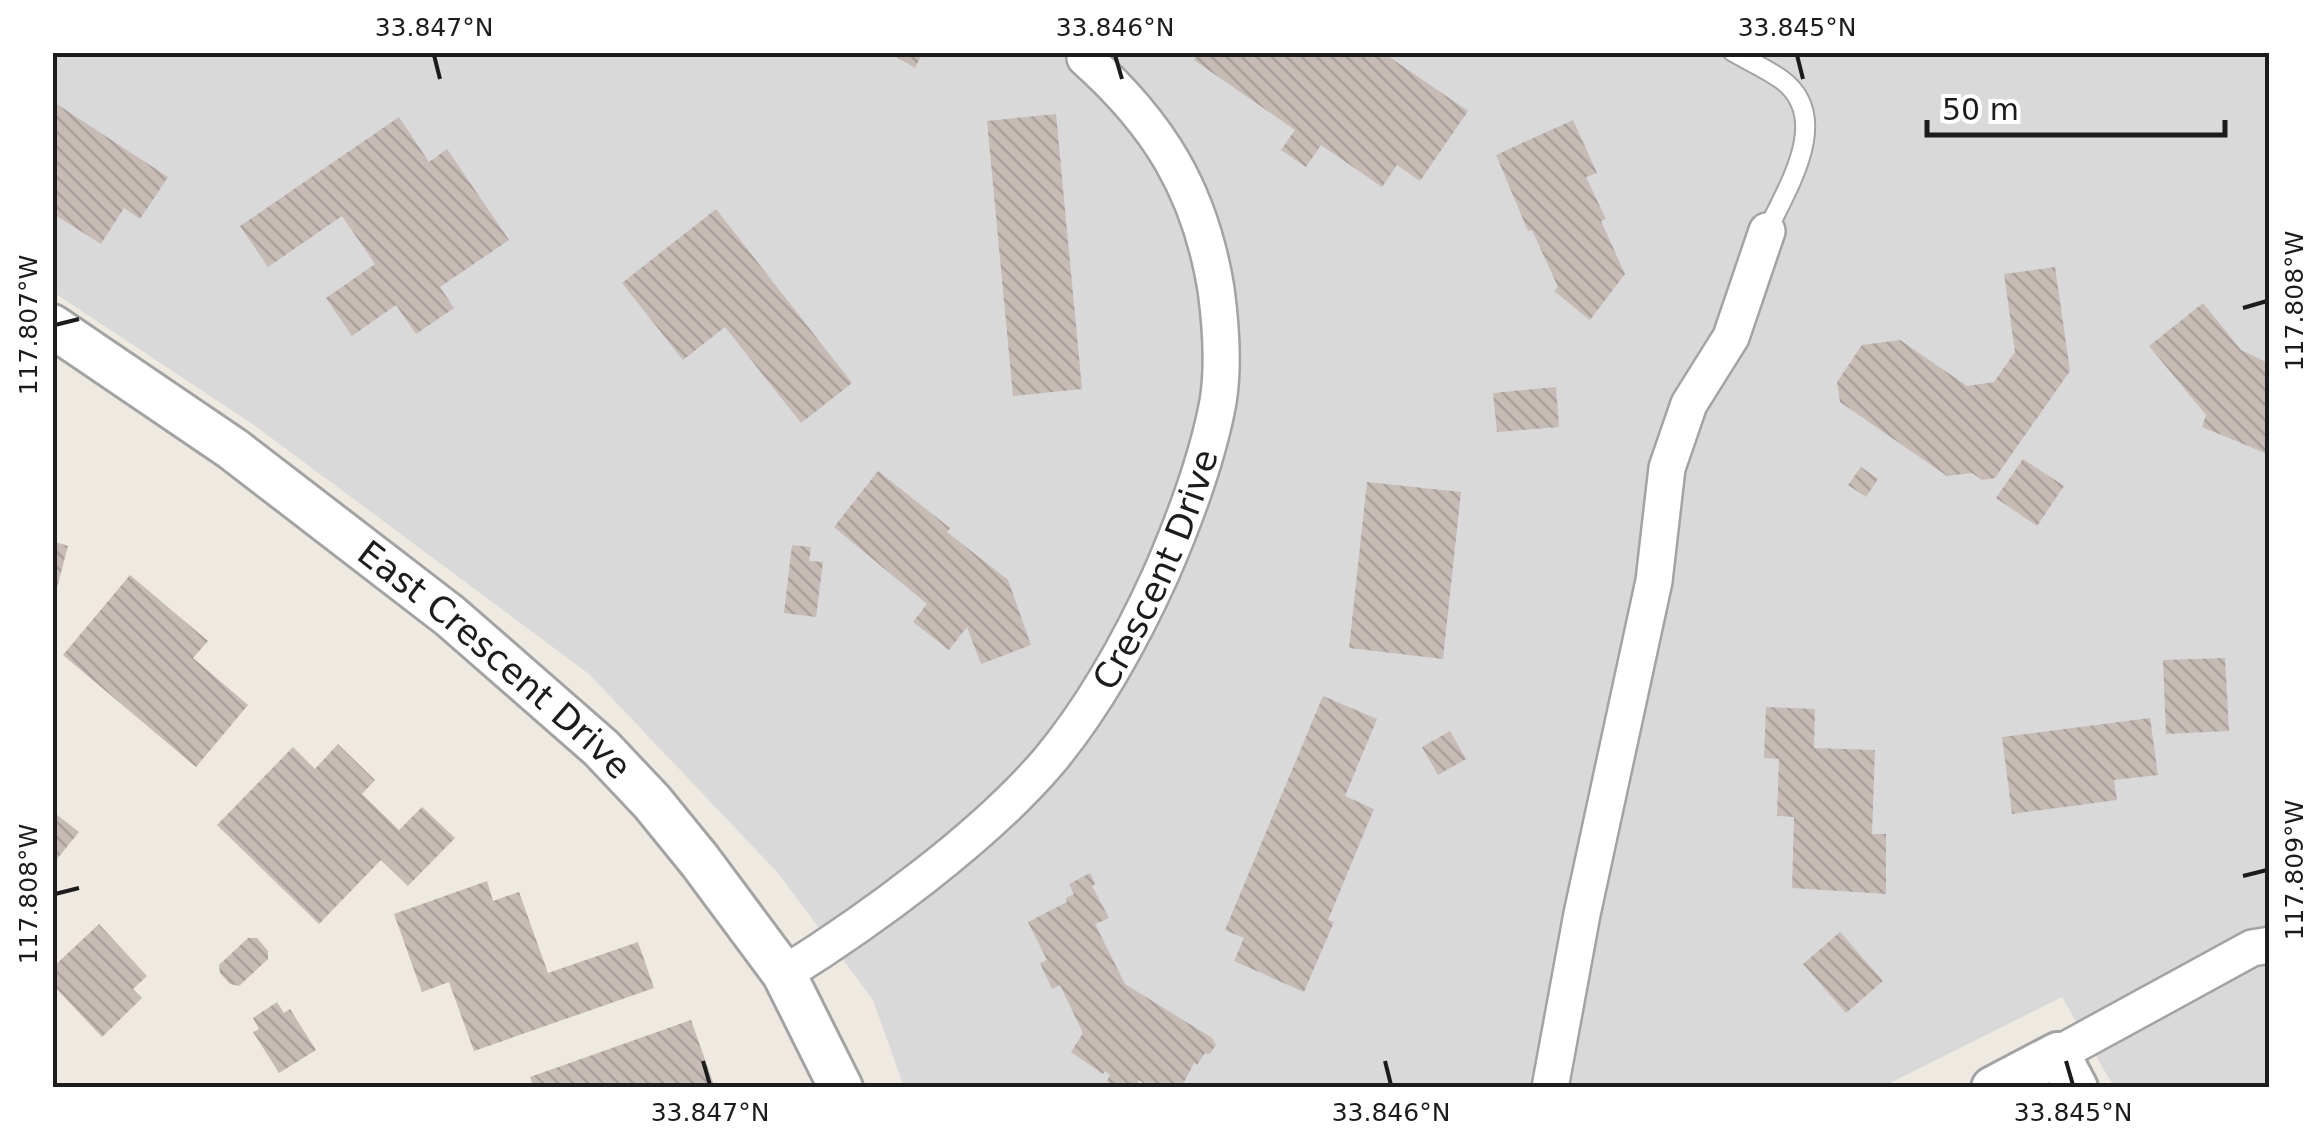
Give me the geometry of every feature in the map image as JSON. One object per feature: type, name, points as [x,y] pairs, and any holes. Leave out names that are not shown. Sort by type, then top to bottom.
[{"type":"street","name":"Crescent Drive","points":[[784,974],[818,953],[959,846],[1048,762],[1110,673],[1147,605],[1182,525],[1218,399],[1222,328],[1210,252],[1192,198],[1167,150],[1138,110],[1085,58]]},
{"type":"street","points":[[1550,1088],[1582,914],[1654,582],[1667,468],[1689,404],[1731,338],[1767,231]]},
{"type":"street","name":"East Crescent Drive","points":[[52,326],[233,449],[450,616],[601,748],[700,860],[784,974],[841,1088]]},
{"type":"street","points":[[1993,1088],[2067,1071],[2252,948],[2270,945]]},
{"type":"lane","points":[[1733,52],[1785,81],[1804,111],[1803,156],[1767,231]]},
{"type":"shaded area","points":[[52,53],[2269,53],[2269,1087],[2114,1087],[2062,997],[1882,1087],[904,1087],[873,1000],[778,873],[589,674],[254,425],[53,292]]},
{"type":"building","points":[[888,52],[923,52],[915,68]]},
{"type":"building","points":[[1199,52],[1382,52],[1468,111],[1420,181],[1397,165],[1382,187],[1321,145],[1306,167],[1281,150],[1295,130],[1194,60]]},
{"type":"building","points":[[52,101],[168,177],[140,219],[124,208],[101,244],[52,213]]},
{"type":"building","points":[[1056,114],[1082,389],[1013,396],[987,121]]},
{"type":"building","points":[[399,117],[429,162],[447,149],[509,240],[440,287],[454,308],[416,334],[396,305],[352,336],[326,298],[375,264],[342,216],[268,267],[240,226]]},
{"type":"building","points":[[1573,120],[1597,173],[1586,177],[1625,274],[1590,320],[1554,291],[1558,287],[1532,230],[1528,231],[1496,155]]},
{"type":"building","points":[[716,209],[852,383],[801,423],[725,327],[683,360],[622,283]]},
{"type":"building","points":[[2055,267],[2070,371],[1995,478],[1982,480],[1972,473],[1947,476],[1840,402],[1837,382],[1862,345],[1900,340],[1967,386],[1994,382],[2015,352],[2004,274]]},
{"type":"building","points":[[2203,303],[2241,350],[2268,363],[2265,371],[2270,373],[2270,455],[2202,427],[2206,415],[2149,346]]},
{"type":"building","points":[[1556,387],[1559,427],[1497,432],[1493,393]]},
{"type":"building","points":[[2023,459],[2064,486],[2037,526],[1996,498]]},
{"type":"building","points":[[1861,467],[1878,479],[1866,497],[1848,485]]},
{"type":"building","points":[[878,471],[1008,580],[1031,645],[981,664],[967,627],[949,650],[913,622],[927,604],[834,527]]},
{"type":"building","points":[[1367,482],[1461,492],[1443,659],[1349,648]]},
{"type":"building","points":[[52,541],[68,546],[54,599],[52,599]]},
{"type":"building","points":[[792,545],[811,547],[809,561],[823,562],[816,617],[784,613]]},
{"type":"building","points":[[130,575],[208,641],[193,658],[248,705],[196,767],[63,655]]},
{"type":"building","points":[[2225,658],[2229,731],[2166,734],[2163,660]]},
{"type":"building","points":[[1323,696],[1377,719],[1345,796],[1374,809],[1328,920],[1334,922],[1304,992],[1234,961],[1244,938],[1225,930]]},
{"type":"building","points":[[1766,707],[1815,709],[1814,748],[1875,750],[1872,834],[1886,834],[1886,894],[1792,888],[1794,817],[1777,816],[1779,759],[1764,758]]},
{"type":"building","points":[[2150,718],[2158,775],[2114,780],[2117,800],[2012,814],[2002,737]]},
{"type":"building","points":[[1450,731],[1466,759],[1438,775],[1422,747]]},
{"type":"building","points":[[338,744],[375,780],[362,794],[399,830],[422,807],[455,838],[408,886],[381,860],[319,924],[217,825],[293,747],[315,769]]},
{"type":"building","points":[[52,811],[79,832],[52,865]]},
{"type":"building","points":[[1090,873],[1095,884],[1092,886],[1109,918],[1095,924],[1125,984],[1212,1038],[1216,1045],[1197,1065],[1194,1063],[1181,1088],[1150,1088],[1139,1080],[1134,1088],[1117,1088],[1107,1081],[1110,1075],[1105,1071],[1103,1074],[1071,1052],[1083,1033],[1060,985],[1052,989],[1040,963],[1047,960],[1028,922],[1067,902],[1066,898],[1074,894],[1069,884]]},
{"type":"building","points":[[487,881],[493,901],[519,892],[548,973],[638,942],[654,988],[474,1051],[449,982],[422,992],[394,914]]},
{"type":"building","points":[[99,924],[147,976],[133,989],[142,998],[102,1037],[52,984],[52,968]]},
{"type":"building","points":[[1840,932],[1883,981],[1846,1013],[1803,964]]},
{"type":"building","points":[[248,938],[257,938],[268,951],[268,959],[239,986],[230,984],[220,973],[219,965]]},
{"type":"building","points":[[277,1002],[284,1013],[290,1009],[316,1050],[279,1073],[253,1032],[259,1029],[253,1018]]},
{"type":"building","points":[[691,1020],[715,1088],[534,1088],[530,1077]]}]
